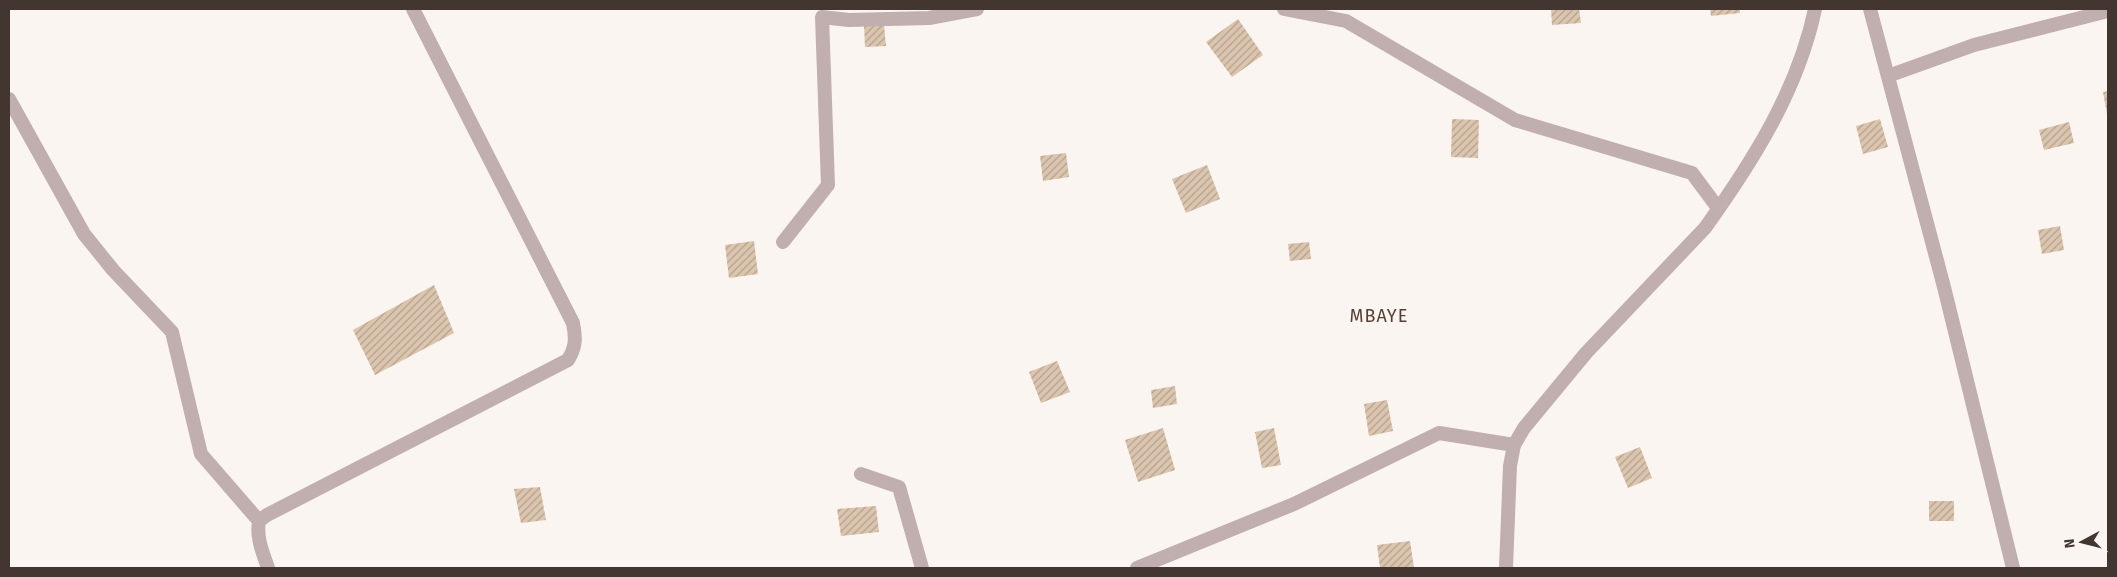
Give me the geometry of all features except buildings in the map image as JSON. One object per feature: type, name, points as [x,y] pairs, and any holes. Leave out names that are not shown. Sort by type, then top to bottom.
[{"type":"street","points":[[259,522],[267,515],[568,360],[573,351],[576,340],[573,323],[413,9]]},
{"type":"street","points":[[783,242],[828,185],[822,17],[849,20],[928,18],[977,9]]},
{"type":"street","points":[[1284,9],[1346,21],[1515,120],[1692,173],[1718,208]]},
{"type":"street","points":[[1506,568],[1510,466],[1514,445],[1524,428],[1586,353],[1705,228],[1771,128],[1797,71],[1809,36],[1815,9]]},
{"type":"street","points":[[1870,9],[1944,287],[2013,568]]},
{"type":"street","points":[[1888,76],[1974,45],[2108,11]]},
{"type":"street","points":[[9,99],[84,234],[113,270],[172,332],[201,454],[259,522],[259,542],[268,568]]},
{"type":"street","points":[[1137,568],[1294,504],[1439,433],[1514,445]]},
{"type":"street","points":[[861,474],[900,487],[922,568]]},
{"type":"district","name":"MBAYE","points":[[1379,316]]}]
